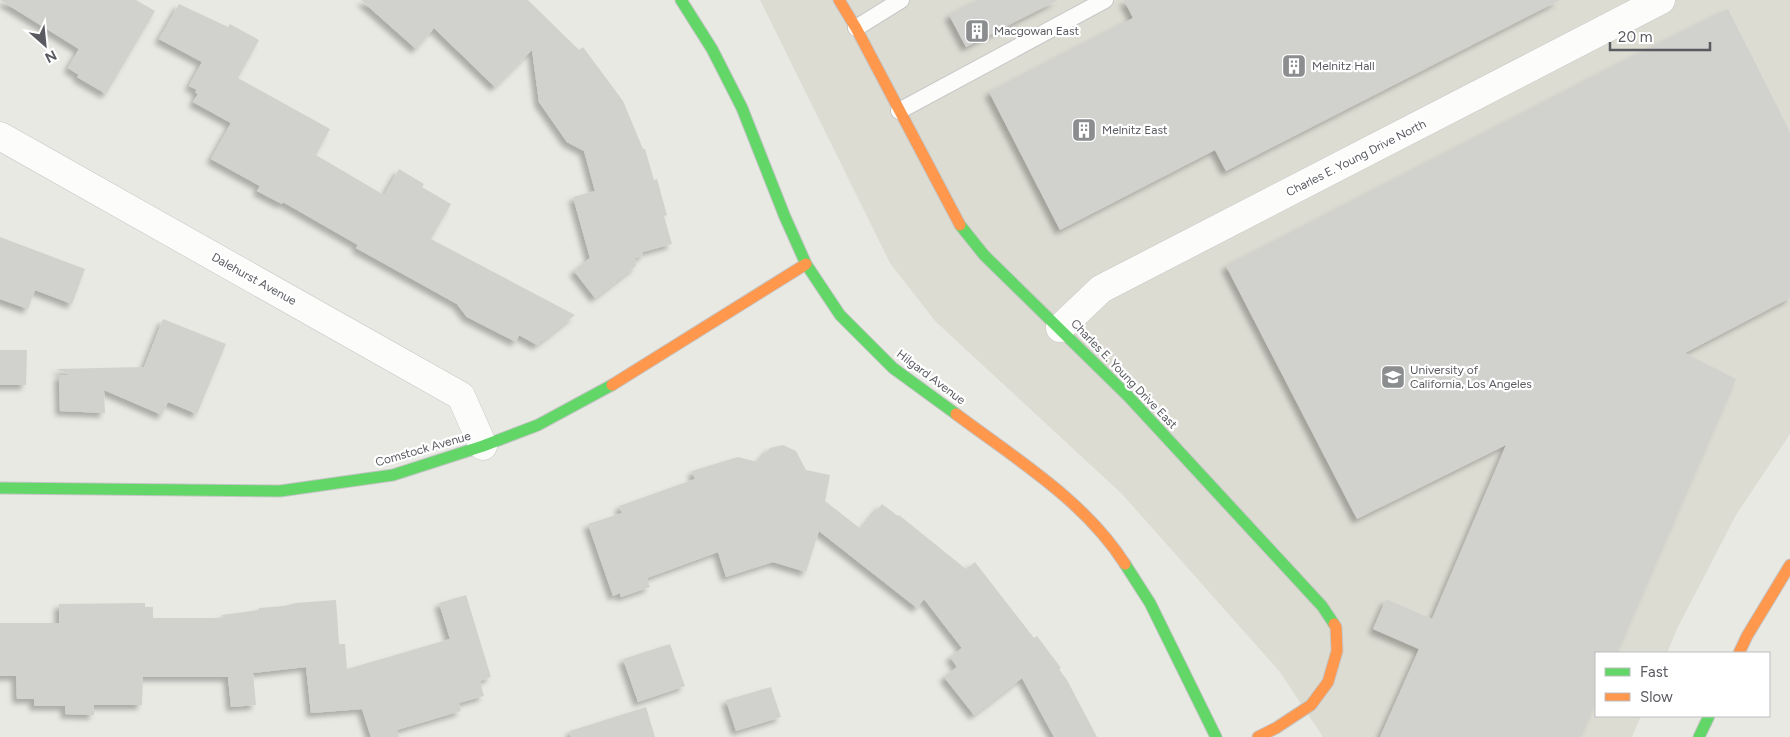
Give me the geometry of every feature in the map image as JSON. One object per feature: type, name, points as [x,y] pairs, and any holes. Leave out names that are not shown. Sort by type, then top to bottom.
[{"type":"street","name":"Hilgard Avenue","points":[[681,0],[712,49],[742,108],[785,217],[806,264],[840,315],[893,368],[1026,466],[1081,510],[1117,552],[1150,602],[1216,737]]},
{"type":"street","name":"Charles E. Young Drive East","points":[[839,0],[856,28],[959,224],[984,255],[1135,403],[1322,606],[1336,627],[1337,651],[1328,682],[1311,705],[1276,728],[1258,737]]},
{"type":"street","name":"Charles E. Young Drive North","points":[[1060,328],[1101,289],[1661,0]]},
{"type":"street","name":"Dalehurst Avenue","points":[[0,136],[461,396],[483,446]]},
{"type":"street","name":"Comstock Avenue","points":[[0,488],[280,491],[392,475],[483,446],[538,425],[613,384],[806,264]]},
{"type":"street","points":[[1739,652],[1747,636],[1790,565]]},
{"type":"street","points":[[1699,737],[1709,717]]},
{"type":"lane","points":[[856,28],[901,0]]},
{"type":"lane","points":[[899,110],[1105,0]]},
{"type":"shaded area","name":"University of California, Los Angeles","points":[[760,0],[1790,0],[1790,434],[1736,515],[1678,627],[1667,652],[1595,652],[1595,717],[1641,717],[1632,737],[1323,737],[1280,672],[1122,494],[935,321],[890,263]]},
{"type":"building","points":[[0,0],[136,0],[155,11],[106,94],[77,77],[79,75],[68,68],[79,49]]},
{"type":"building","points":[[361,0],[528,0],[579,50],[583,47],[623,101],[643,149],[645,149],[654,180],[657,179],[667,215],[664,216],[672,244],[643,252],[643,256],[635,258],[636,266],[595,298],[574,271],[590,258],[573,197],[595,191],[584,151],[567,142],[539,102],[532,50],[495,87],[434,28],[416,49]]},
{"type":"building","name":"Macgowan East","points":[[978,0],[1058,0],[966,47],[949,15]]},
{"type":"building","points":[[1124,0],[1560,0],[1226,171],[1215,150],[1060,230],[989,92],[1133,18]]},
{"type":"building","points":[[179,4],[228,27],[230,24],[259,40],[238,78],[330,129],[316,155],[384,195],[399,169],[424,184],[422,187],[451,204],[431,239],[575,315],[537,345],[519,335],[516,342],[467,317],[457,304],[356,248],[358,245],[283,202],[282,204],[257,191],[260,186],[211,159],[231,123],[193,102],[198,94],[195,92],[197,90],[189,86],[202,62],[159,39]]},
{"type":"building","points":[[1728,9],[1790,132],[1790,298],[1685,353],[1736,379],[1617,652],[1595,652],[1595,704],[1581,737],[1380,737],[1419,649],[1373,629],[1386,599],[1432,619],[1506,445],[1357,519],[1226,266]]},
{"type":"building","points":[[0,237],[85,269],[72,304],[35,290],[28,309],[0,299]]},
{"type":"building","points":[[163,319],[226,344],[197,414],[168,402],[162,415],[104,390],[105,413],[60,411],[59,375],[70,375],[56,369],[144,367]]},
{"type":"building","points":[[0,350],[27,350],[26,385],[0,385]]},
{"type":"building","points":[[783,445],[796,451],[806,470],[830,475],[825,501],[861,529],[882,504],[899,515],[966,569],[975,562],[1034,638],[1037,636],[1061,668],[1059,669],[1067,680],[1097,737],[1054,737],[1022,678],[974,715],[944,677],[957,667],[950,657],[962,648],[924,599],[917,608],[819,531],[806,572],[773,562],[726,577],[718,552],[647,578],[650,587],[621,597],[620,593],[613,596],[588,524],[622,513],[619,506],[695,479],[692,471],[738,457],[758,462],[770,448]]},
{"type":"building","points":[[466,595],[491,677],[480,681],[484,696],[459,703],[461,711],[397,730],[399,737],[371,737],[362,709],[311,713],[306,667],[253,673],[256,705],[231,707],[228,677],[143,677],[142,705],[94,705],[94,715],[65,714],[65,706],[34,706],[34,699],[17,699],[16,676],[0,676],[0,623],[59,623],[59,604],[145,603],[145,607],[153,607],[153,618],[223,618],[222,615],[259,610],[259,608],[336,600],[339,644],[345,644],[347,669],[450,639],[439,603]]},
{"type":"building","points":[[670,644],[685,686],[638,702],[623,659]]},
{"type":"building","points":[[771,687],[781,717],[736,731],[726,700]]},
{"type":"building","points":[[646,707],[655,737],[571,737],[570,731]]},
{"type":"traffic: fast","points":[[681,0],[712,49],[742,108],[785,217],[806,264],[840,315],[893,368],[956,414]]},
{"type":"traffic: fast","points":[[960,225],[984,255],[1128,396],[1322,606],[1334,624]]},
{"type":"traffic: fast","points":[[0,488],[280,491],[393,475],[483,446],[538,425],[612,385]]},
{"type":"traffic: fast","points":[[1125,564],[1150,603],[1216,737]]},
{"type":"traffic: fast","points":[[1699,737],[1709,717]]},
{"type":"traffic: slow","points":[[839,0],[856,28],[960,225]]},
{"type":"traffic: slow","points":[[612,385],[806,264]]},
{"type":"traffic: slow","points":[[956,414],[1025,464],[1069,500],[1090,520],[1125,564]]},
{"type":"traffic: slow","points":[[1739,652],[1747,636],[1790,565]]},
{"type":"traffic: slow","points":[[1258,737],[1276,728],[1311,705],[1328,682],[1337,651],[1336,627],[1334,624]]},
{"type":"place","name":"Macgowan East","points":[[977,31]]},
{"type":"place","name":"Melnitz Hall","points":[[1294,66]]},
{"type":"place","name":"Melnitz East","points":[[1084,130]]},
{"type":"place","name":"University of California, Los Angeles","points":[[1393,377]]}]
